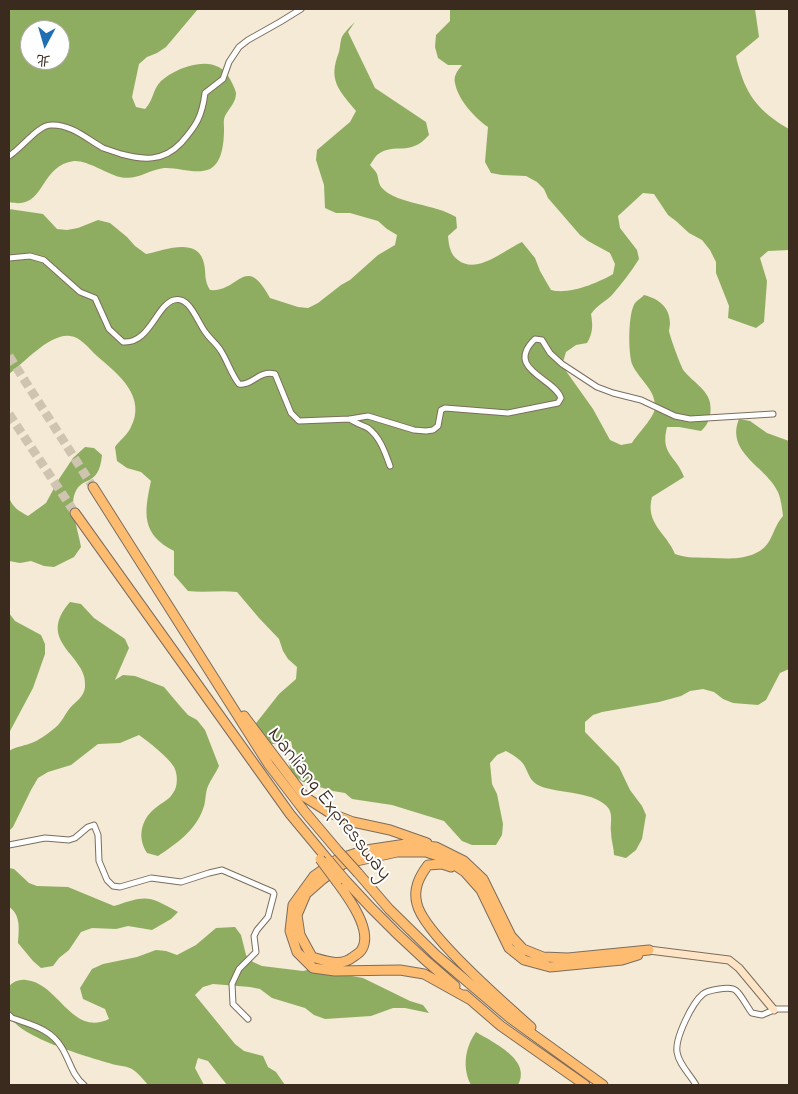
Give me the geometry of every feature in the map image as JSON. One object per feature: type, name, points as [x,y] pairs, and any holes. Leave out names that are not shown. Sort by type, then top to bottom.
[{"type":"highway","name":"Nanliang Expressway","points":[[93,487],[269,765],[338,851],[389,909],[436,955],[510,1018],[603,1085]]},
{"type":"highway","name":"Nanliang Expressway","points":[[74,513],[290,814],[341,881],[405,942],[501,1026],[585,1085]]},
{"type":"highway","points":[[201,658],[305,797],[330,813],[353,822],[390,830],[436,847],[464,861],[468,870]]},
{"type":"highway","points":[[436,847],[406,844],[366,850],[338,860],[314,876],[293,905],[290,931],[297,952],[313,968],[335,971],[400,970],[424,974],[469,998]]},
{"type":"highway","points":[[341,881],[360,918],[365,936],[362,949],[351,959],[340,962],[328,962],[312,957],[300,935],[297,916],[306,894],[323,878],[343,864],[397,852],[426,852],[444,858],[484,880],[509,948],[524,960],[550,967],[622,960],[649,950]]},
{"type":"highway","points":[[468,870],[442,864],[428,865],[420,876],[415,890],[417,905],[425,920],[446,945],[500,1000],[565,1057]]},
{"type":"street","points":[[9,156],[42,128],[50,124],[64,126],[104,148],[139,159],[151,159],[168,153],[177,147],[195,127],[203,110],[205,93],[223,79],[229,62],[239,47],[301,9]]},
{"type":"street","points":[[9,258],[30,256],[44,260],[80,292],[95,298],[109,329],[123,342],[129,343],[144,333],[168,303],[175,299],[182,300],[191,308],[205,332],[221,351],[232,376],[239,384],[246,384],[261,374],[268,372],[275,374],[291,413],[299,420],[350,419],[368,416],[414,430],[426,431],[433,430],[438,426],[442,410],[445,408],[508,413],[558,403],[561,398],[559,393],[550,384],[538,377],[527,363],[526,355],[528,348],[535,339],[542,340],[550,353],[562,364],[597,387],[613,394],[641,400],[675,416],[690,419],[773,414]]},
{"type":"street","points":[[350,419],[368,428],[376,436],[383,446],[390,466]]},
{"type":"street","points":[[9,845],[45,838],[69,840],[94,825],[98,835],[99,861],[107,880],[113,886],[120,887],[151,878],[181,882],[222,870],[273,892],[268,917],[254,936],[256,952],[239,969],[232,984],[233,1004],[248,1019]]},
{"type":"street","points":[[649,950],[729,960],[739,968],[774,1010]]},
{"type":"street","points":[[696,1085],[684,1068],[677,1053],[677,1044],[686,1019],[702,994],[715,989],[734,989],[752,1012],[762,1015],[774,1010],[789,1009]]},
{"type":"street","points":[[9,1015],[12,1018],[50,1033],[63,1048],[71,1070],[84,1085]]},
{"type":"green space","points":[[9,9],[198,9],[166,47],[147,57],[139,64],[132,97],[136,107],[145,109],[158,84],[168,75],[197,64],[216,66],[224,71],[230,79],[236,97],[224,117],[222,151],[214,166],[205,171],[164,168],[132,178],[126,178],[79,161],[74,161],[62,165],[54,171],[30,200],[21,203],[9,202]]},
{"type":"green space","points":[[450,9],[755,9],[759,37],[736,56],[737,63],[744,83],[759,106],[773,119],[789,129],[789,250],[768,251],[760,258],[767,281],[764,322],[756,328],[728,318],[729,306],[716,273],[716,262],[710,250],[702,240],[689,233],[668,215],[654,194],[643,193],[618,216],[620,228],[637,250],[639,259],[612,295],[591,314],[592,329],[587,343],[576,345],[566,352],[563,362],[566,371],[593,409],[610,440],[621,445],[632,443],[654,412],[655,401],[650,390],[632,364],[629,342],[631,315],[636,302],[644,295],[659,301],[666,308],[670,324],[669,331],[684,371],[709,398],[711,407],[708,422],[701,431],[667,427],[665,436],[667,449],[684,477],[652,497],[651,514],[654,521],[675,554],[680,556],[735,558],[757,553],[763,549],[783,516],[781,504],[773,483],[742,450],[736,431],[739,419],[750,421],[767,433],[789,441],[789,669],[780,673],[766,700],[758,705],[733,703],[723,699],[714,692],[703,689],[690,691],[681,696],[659,702],[602,712],[593,715],[585,722],[585,732],[619,767],[630,790],[646,815],[642,839],[636,850],[626,858],[614,855],[611,815],[609,809],[603,803],[587,796],[540,786],[530,777],[524,765],[506,751],[497,755],[490,763],[492,784],[497,794],[503,824],[502,835],[496,845],[472,845],[462,841],[444,821],[392,805],[352,799],[345,793],[303,782],[292,774],[288,761],[293,751],[291,741],[270,744],[253,727],[279,694],[296,679],[297,667],[288,659],[279,639],[237,592],[188,591],[174,575],[174,551],[156,537],[150,530],[148,522],[146,513],[151,481],[141,472],[127,468],[117,461],[115,447],[130,429],[135,417],[133,397],[128,387],[114,370],[85,344],[70,336],[54,339],[9,374],[9,209],[43,214],[57,229],[78,228],[98,220],[110,223],[146,254],[178,247],[193,249],[199,253],[203,260],[210,290],[220,289],[248,276],[254,278],[261,285],[270,298],[298,307],[308,308],[350,280],[378,255],[395,245],[397,235],[378,221],[350,213],[336,213],[325,208],[324,185],[316,160],[317,150],[350,122],[356,111],[340,90],[334,70],[342,38],[355,22],[348,32],[375,88],[426,122],[429,135],[415,146],[390,149],[376,156],[370,165],[383,189],[398,198],[438,209],[456,217],[457,228],[448,236],[449,246],[455,258],[465,264],[473,265],[490,260],[522,242],[535,258],[551,290],[575,290],[613,274],[615,264],[610,253],[580,235],[548,198],[544,189],[537,182],[526,176],[491,173],[485,162],[488,127],[468,108],[460,96],[455,83],[455,76],[462,65],[448,65],[438,58],[435,47],[436,35],[450,21]]},
{"type":"green space","points":[[85,447],[94,448],[102,455],[98,472],[78,488],[73,498],[81,547],[74,557],[54,567],[44,566],[31,561],[20,563],[9,561],[9,497],[14,506],[28,516],[46,503],[73,458]]},
{"type":"green space","points":[[70,602],[81,604],[94,618],[125,639],[129,648],[115,680],[123,675],[135,676],[164,687],[188,715],[197,720],[205,730],[219,766],[208,786],[204,806],[196,824],[158,856],[147,853],[142,840],[142,827],[152,810],[170,797],[175,790],[177,784],[176,773],[167,758],[139,735],[120,743],[98,744],[71,765],[48,772],[38,778],[13,827],[9,831],[9,751],[37,741],[54,729],[81,696],[85,687],[84,676],[60,638],[58,628],[60,616]]},
{"type":"green space","points":[[9,613],[15,621],[41,635],[45,644],[45,654],[33,688],[9,733]]},
{"type":"green space","points":[[9,868],[14,869],[29,883],[37,886],[68,887],[114,906],[134,900],[153,900],[178,912],[171,919],[152,930],[128,926],[116,929],[92,928],[81,932],[69,950],[53,966],[41,968],[18,943],[19,928],[16,914],[9,907]]},
{"type":"green space","points":[[235,927],[241,935],[246,955],[253,962],[262,966],[303,971],[312,969],[363,978],[410,1001],[423,1005],[429,1013],[405,1008],[393,1008],[371,1016],[325,1019],[314,1015],[305,1008],[272,998],[260,989],[213,984],[203,987],[195,995],[235,1044],[244,1051],[263,1056],[268,1067],[276,1072],[285,1085],[227,1085],[208,1061],[198,1058],[195,1068],[204,1085],[148,1085],[132,1069],[86,1056],[37,1037],[14,1022],[9,1013],[9,986],[19,980],[24,980],[37,983],[48,990],[75,1015],[85,1021],[96,1023],[109,1019],[105,1009],[83,999],[80,988],[92,969],[103,964],[137,957],[156,950],[177,955],[196,945],[216,928]]},
{"type":"green space","points":[[476,1032],[501,1047],[516,1060],[521,1076],[518,1085],[471,1085],[466,1072],[466,1058],[469,1044]]},
{"type":"tunnel","points":[[9,356],[93,487]]},
{"type":"tunnel","points":[[9,414],[75,513]]}]
